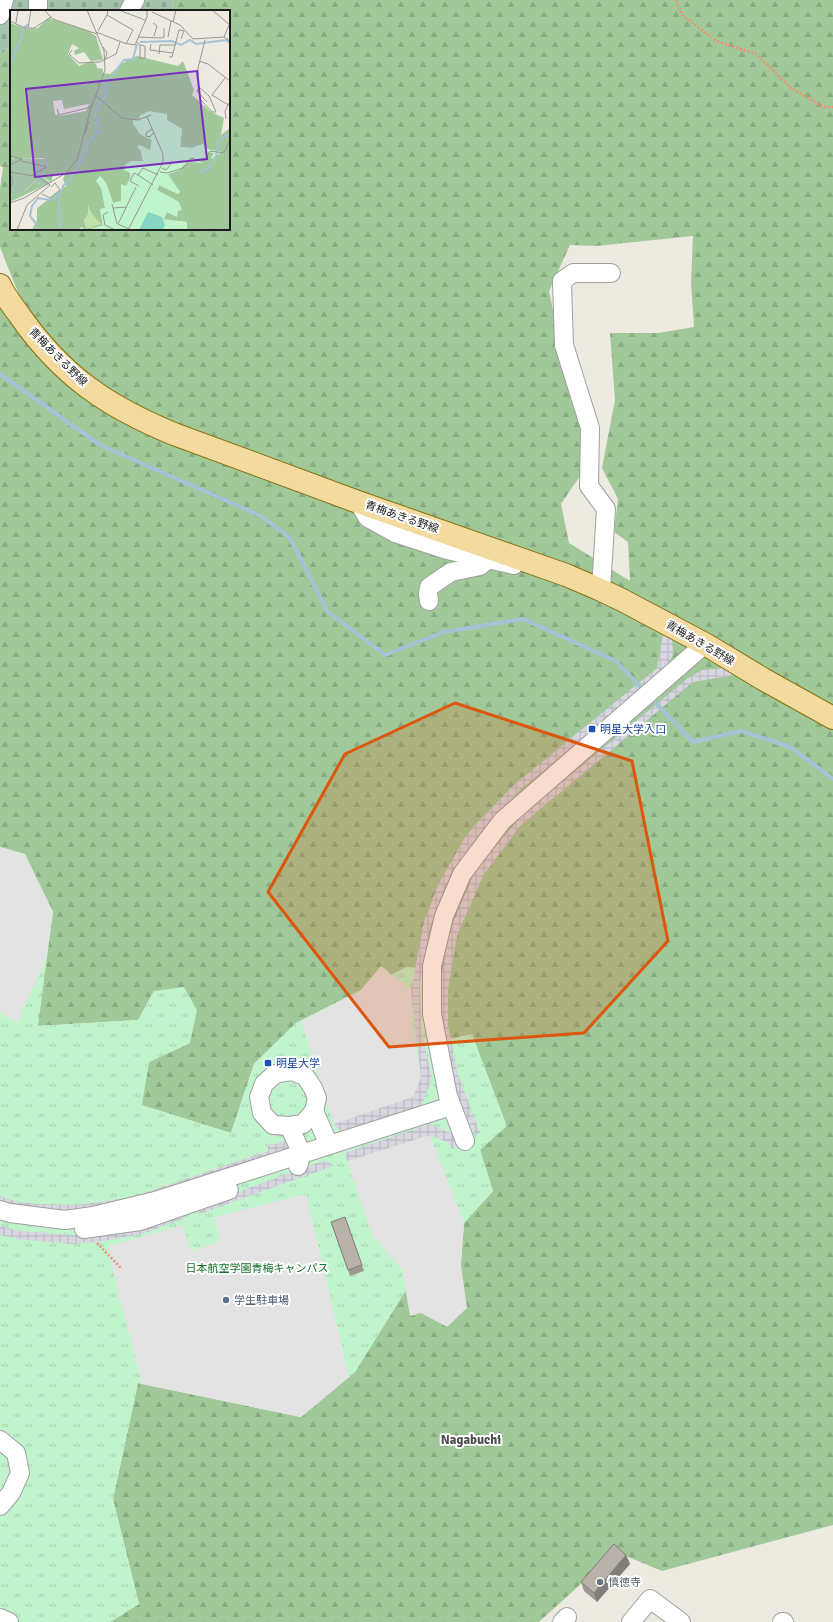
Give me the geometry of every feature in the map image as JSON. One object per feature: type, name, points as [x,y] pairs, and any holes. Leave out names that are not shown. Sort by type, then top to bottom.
[{"type":"main road","name":"青梅あきる野線","points":[[0,286],[34,336],[75,378],[118,408],[174,434],[358,502],[566,575],[601,590],[705,644],[763,679],[833,718]]},
{"type":"street","points":[[0,15],[4,0]]},
{"type":"street","points":[[130,10],[135,0]]},
{"type":"street","points":[[601,590],[606,509],[589,486],[590,428],[564,345],[562,281],[573,273],[611,273]]},
{"type":"street","points":[[358,502],[368,518],[395,533],[447,550],[519,566],[529,562]]},
{"type":"street","points":[[429,602],[429,587],[451,572],[480,566],[488,559]]},
{"type":"street","points":[[465,1141],[451,1106],[440,1059],[432,1014],[432,966],[444,916],[462,874],[502,821],[705,644]]},
{"type":"street","points":[[292,1071],[305,1076],[313,1088],[317,1098],[314,1111],[303,1124],[289,1126],[273,1125],[262,1113],[258,1097],[264,1084],[275,1074],[292,1071]]},
{"type":"street","points":[[0,1210],[10,1213],[65,1220],[93,1216],[155,1201],[451,1106]]},
{"type":"street","points":[[314,1111],[329,1145]]},
{"type":"street","points":[[0,1221],[15,1226],[70,1231],[140,1221],[298,1166],[302,1154],[289,1126]]},
{"type":"street","points":[[0,1440],[16,1453],[20,1473],[11,1494],[0,1506]]},
{"type":"street","points":[[631,1622],[650,1599],[681,1622]]},
{"type":"street","points":[[0,1618],[9,1622]]},
{"type":"path","points":[[676,0],[682,15],[716,41],[756,54],[791,88],[823,108],[833,107]]},
{"type":"path","points":[[94,1239],[122,1269]]},
{"type":"highlighted area","points":[[455,703],[632,761],[668,941],[584,1033],[389,1047],[268,892],[345,754]]},
{"type":"green space","points":[[0,0],[173,0],[172,10],[10,10],[10,47],[0,55]]},
{"type":"green space","points":[[173,0],[833,0],[833,1525],[662,1571],[616,1552],[539,1622],[110,1622],[139,1604],[113,1499],[138,1383],[301,1417],[355,1372],[406,1290],[458,1295],[464,1223],[493,1191],[480,1150],[472,1034],[443,1041],[440,986],[407,967],[296,1023],[254,1064],[231,1133],[141,1105],[149,1062],[190,1043],[154,991],[138,1020],[37,1026],[53,912],[25,854],[0,847],[0,292],[19,295],[0,247],[0,189],[3,167],[0,166],[0,55],[10,47],[10,230],[230,230],[230,10],[172,10]],"holes":[[[693,236],[691,283],[694,327],[659,333],[610,333],[615,400],[602,468],[618,499],[614,532],[628,542],[630,581],[569,543],[561,504],[582,473],[590,455],[561,349],[549,291],[570,245],[596,246]]]},
{"type":"green space","name":"日本航空学園青梅キャンパス","points":[[0,847],[24,854],[53,912],[38,1026],[138,1020],[154,991],[184,987],[197,1010],[190,1043],[149,1062],[142,1105],[231,1133],[254,1064],[296,1023],[407,967],[439,970],[447,1040],[472,1034],[507,1126],[480,1150],[493,1191],[464,1223],[458,1295],[406,1290],[355,1372],[301,1417],[138,1383],[113,1499],[139,1604],[110,1622],[20,1622],[0,1611]]},
{"type":"shaded area","points":[[664,628],[672,639],[673,655],[663,673],[521,789],[483,829],[456,867],[445,887],[430,927],[420,983],[421,1028],[432,1079],[421,1106],[342,1133],[334,1124],[413,1097],[421,1077],[411,990],[424,922],[438,885],[464,839],[474,826],[515,784],[657,668]]},
{"type":"shaded area","points":[[724,668],[740,674],[693,682],[520,826],[483,876],[457,936],[448,989],[448,1025],[458,1074],[480,1133],[475,1135],[457,1095],[443,1041],[440,986],[449,932],[475,871],[522,815],[688,678],[702,670]]},
{"type":"shaded area","points":[[0,847],[24,854],[53,912],[46,959],[17,1023],[0,1012]]},
{"type":"shaded area","points":[[381,966],[411,990],[413,1032],[421,1077],[413,1097],[334,1124],[301,1021],[360,991]]},
{"type":"shaded area","points":[[430,1124],[455,1135],[458,1145],[452,1149],[449,1143],[430,1135],[347,1161],[345,1153]]},
{"type":"shaded area","points":[[430,1135],[464,1223],[461,1265],[467,1308],[447,1327],[421,1313],[410,1316],[402,1269],[372,1235],[347,1161]]},
{"type":"shaded area","points":[[292,1139],[292,1150],[197,1184],[78,1214],[0,1204],[0,1196],[18,1202],[78,1205],[132,1197],[268,1151],[268,1146]]},
{"type":"shaded area","points":[[322,1161],[329,1162],[333,1166],[199,1214],[200,1206]]},
{"type":"shaded area","name":"学生駐車場","points":[[306,1194],[349,1377],[301,1417],[142,1384],[107,1247],[183,1225],[191,1251],[220,1241],[215,1217]]},
{"type":"shaded area","points":[[183,1214],[185,1218],[142,1234],[97,1242],[71,1244],[19,1239],[0,1235],[0,1226],[20,1231],[72,1235],[92,1234]]},
{"type":"building","points":[[345,1217],[362,1265],[348,1270],[331,1222]]},
{"type":"building","points":[[614,1544],[626,1555],[594,1593],[581,1582]]},
{"type":"waterway","points":[[0,374],[100,445],[261,516],[290,538],[327,611],[385,655],[444,632],[523,619],[616,661],[644,691]]},
{"type":"waterway","points":[[650,697],[693,742],[742,731],[790,747],[833,779]]},
{"type":"place","name":"明星大学入口","points":[[592,729]]},
{"type":"place","name":"明星大学","points":[[268,1063]]},
{"type":"place","name":"学生駐車場","points":[[226,1300]]},
{"type":"place","name":"慎徳寺","points":[[600,1582]]},
{"type":"district","name":"Nagabuchi","points":[[471,1440]]}]
